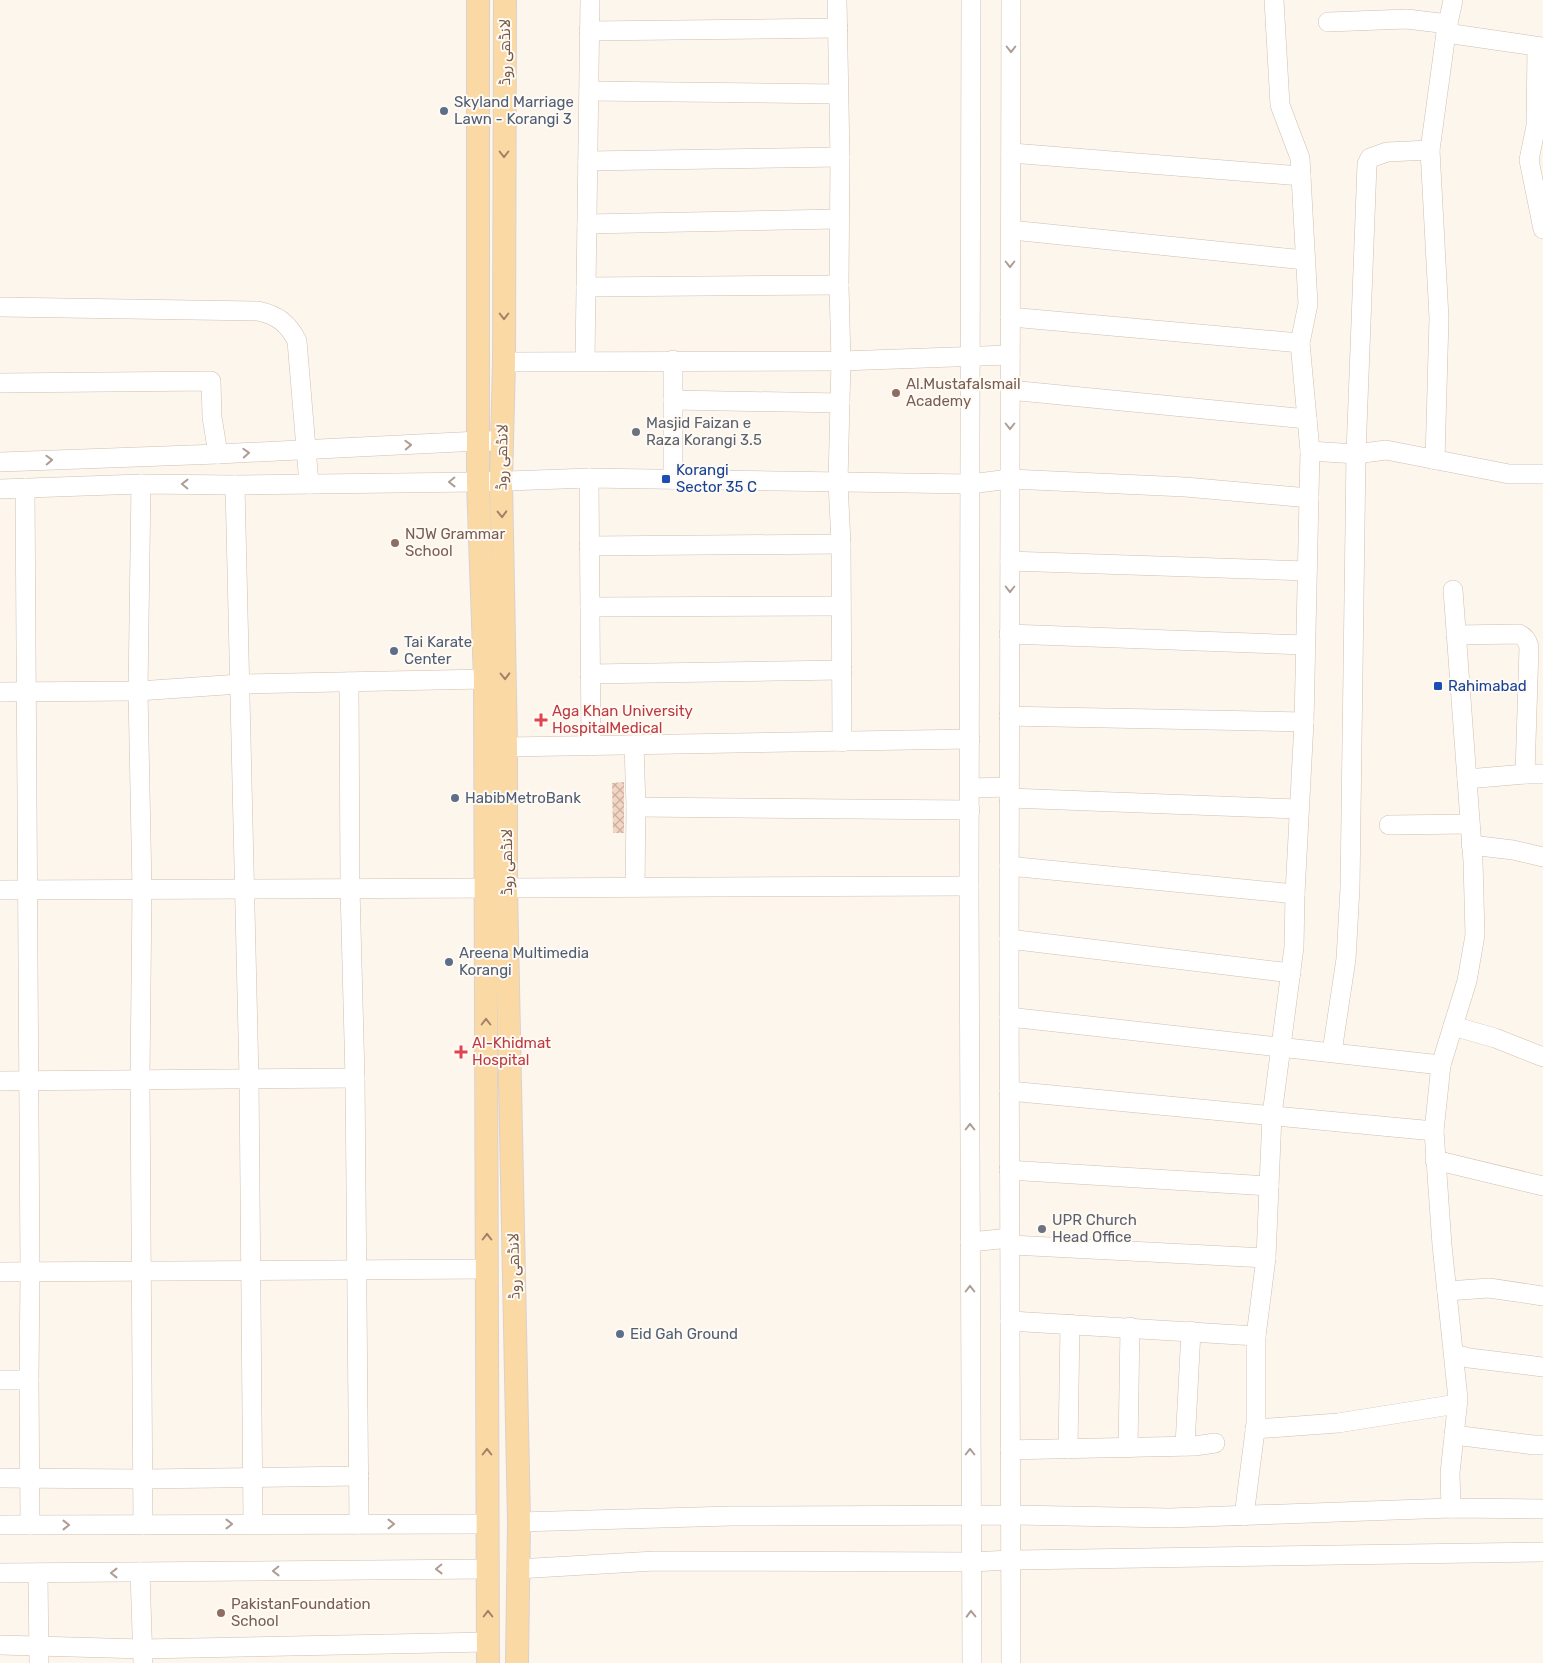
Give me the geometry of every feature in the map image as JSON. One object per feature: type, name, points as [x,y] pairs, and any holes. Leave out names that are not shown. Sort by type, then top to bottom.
[{"type":"main road","name":"لانڈھی روڈ","points":[[478,0],[478,482],[485,679],[496,888],[519,1522],[517,1663]]},
{"type":"main road","name":"لانڈھی روڈ","points":[[488,1653],[487,1269],[496,888],[506,748],[501,481],[504,362],[505,0]]},
{"type":"street","points":[[585,361],[590,0]]},
{"type":"street","points":[[837,0],[841,361],[838,482],[842,742]]},
{"type":"street","points":[[971,0],[969,886],[972,1663]]},
{"type":"street","points":[[1011,0],[1009,716],[1011,1663]]},
{"type":"street","points":[[1244,1516],[1255,1430],[1256,1336],[1266,1258],[1272,1115],[1294,947],[1304,722],[1310,452],[1300,343],[1308,304],[1300,158],[1280,105],[1274,0]]},
{"type":"street","points":[[1435,460],[1439,318],[1430,150],[1447,29],[1453,0]]},
{"type":"street","points":[[1328,22],[1407,19],[1447,29],[1540,47],[1536,126],[1529,160],[1543,228]]},
{"type":"street","points":[[589,31],[838,28]]},
{"type":"street","points":[[589,91],[838,94]]},
{"type":"street","points":[[1332,1052],[1346,959],[1350,888],[1356,454],[1367,164],[1370,158],[1387,152],[1430,150]]},
{"type":"street","points":[[1011,153],[1301,176]]},
{"type":"street","points":[[588,161],[840,157]]},
{"type":"street","points":[[587,224],[838,219]]},
{"type":"street","points":[[1010,230],[1305,260]]},
{"type":"street","points":[[586,286],[839,285]]},
{"type":"street","points":[[0,307],[258,311],[273,314],[291,329],[297,341],[309,484]]},
{"type":"street","points":[[1010,318],[1300,343]]},
{"type":"street","points":[[504,362],[841,361],[1010,355]]},
{"type":"street","points":[[673,360],[673,479]]},
{"type":"street","points":[[0,382],[211,381],[212,417],[218,454]]},
{"type":"street","points":[[1010,390],[1307,418]]},
{"type":"street","points":[[673,400],[840,402]]},
{"type":"street","points":[[0,462],[218,454],[479,441],[502,442]]},
{"type":"street","points":[[1310,452],[1356,454],[1386,450],[1508,474],[1543,474]]},
{"type":"street","points":[[0,489],[141,484],[236,485],[478,482],[589,478],[970,484],[1010,479],[1185,487],[1309,498]]},
{"type":"street","points":[[589,478],[591,746]]},
{"type":"street","points":[[141,484],[138,692],[142,889],[140,1079],[143,1525]]},
{"type":"street","points":[[236,485],[249,1078],[251,1478],[253,1524]]},
{"type":"street","points":[[24,488],[27,692],[30,1525]]},
{"type":"street","points":[[589,546],[840,544]]},
{"type":"street","points":[[1010,561],[1307,571]]},
{"type":"street","points":[[1451,1508],[1450,1473],[1457,1404],[1434,1131],[1441,1065],[1467,981],[1475,935],[1472,845],[1453,590]]},
{"type":"street","points":[[590,608],[841,606]]},
{"type":"street","points":[[1010,634],[1306,645]]},
{"type":"street","points":[[1456,635],[1519,634],[1524,636],[1529,646],[1534,774],[1467,779]]},
{"type":"street","points":[[590,674],[842,670]]},
{"type":"street","points":[[0,692],[138,692],[240,684],[485,679]]},
{"type":"street","points":[[349,682],[359,1524]]},
{"type":"street","points":[[1009,716],[1304,722]]},
{"type":"street","points":[[506,748],[970,739]]},
{"type":"street","points":[[634,745],[636,807],[635,887]]},
{"type":"street","points":[[970,788],[1009,792],[1299,809]]},
{"type":"street","points":[[636,807],[970,810]]},
{"type":"street","points":[[1390,825],[1470,824]]},
{"type":"street","points":[[1472,845],[1513,850],[1543,857]]},
{"type":"street","points":[[1009,866],[1295,894]]},
{"type":"street","points":[[0,890],[969,886]]},
{"type":"street","points":[[1009,938],[1291,974]]},
{"type":"street","points":[[1009,1017],[1441,1065]]},
{"type":"street","points":[[1453,1026],[1495,1038],[1543,1057]]},
{"type":"street","points":[[0,1080],[355,1078]]},
{"type":"street","points":[[1009,1092],[1434,1131]]},
{"type":"street","points":[[1435,1160],[1543,1186]]},
{"type":"street","points":[[1009,1170],[1269,1186]]},
{"type":"street","points":[[970,1242],[1010,1242],[1266,1258]]},
{"type":"street","points":[[0,1272],[487,1269]]},
{"type":"street","points":[[1447,1291],[1489,1288],[1543,1296]]},
{"type":"street","points":[[1010,1321],[1256,1336]]},
{"type":"street","points":[[1068,1449],[1070,1324]]},
{"type":"street","points":[[1128,1448],[1130,1327]]},
{"type":"street","points":[[1185,1446],[1191,1331]]},
{"type":"street","points":[[1454,1354],[1469,1358],[1543,1367]]},
{"type":"street","points":[[0,1380],[28,1380]]},
{"type":"street","points":[[1255,1430],[1338,1423],[1457,1404]]},
{"type":"street","points":[[1454,1436],[1543,1445]]},
{"type":"street","points":[[1010,1450],[1128,1448],[1215,1443]]},
{"type":"street","points":[[0,1478],[144,1479],[359,1476]]},
{"type":"street","points":[[519,1522],[732,1516],[1011,1515],[1170,1518],[1451,1508],[1543,1509]]},
{"type":"street","points":[[0,1525],[488,1524]]},
{"type":"street","points":[[517,1568],[655,1561],[971,1562],[1543,1552]]},
{"type":"street","points":[[0,1573],[488,1569]]},
{"type":"street","points":[[140,1572],[143,1656]]},
{"type":"street","points":[[38,1573],[39,1654]]},
{"type":"street","points":[[0,1645],[39,1654],[143,1656],[488,1653]]},
{"type":"building","points":[[624,782],[624,833],[613,833],[612,783]]},
{"type":"place","name":"Skyland Marriage Lawn - Korangi 3","points":[[444,111]]},
{"type":"place","name":"Al.MustafaIsmail Academy","points":[[896,393]]},
{"type":"place","name":"Masjid Faizan e Raza Korangi 3.5","points":[[636,432]]},
{"type":"place","name":"Korangi Sector 35 C","points":[[666,479]]},
{"type":"place","name":"NJW Grammar School","points":[[395,543]]},
{"type":"place","name":"Tai Karate Center","points":[[394,651]]},
{"type":"place","name":"Rahimabad","points":[[1438,686]]},
{"type":"place","name":"Aga Khan University HospitalMedical","points":[[541,720]]},
{"type":"place","name":"HabibMetroBank","points":[[455,798]]},
{"type":"place","name":"Areena Multimedia Korangi","points":[[449,962]]},
{"type":"place","name":"Al-Khidmat Hospital","points":[[461,1052]]},
{"type":"place","name":"UPR Church Head Office","points":[[1042,1229]]},
{"type":"place","name":"Eid Gah Ground","points":[[620,1334]]},
{"type":"place","name":"PakistanFoundation School","points":[[221,1613]]}]
